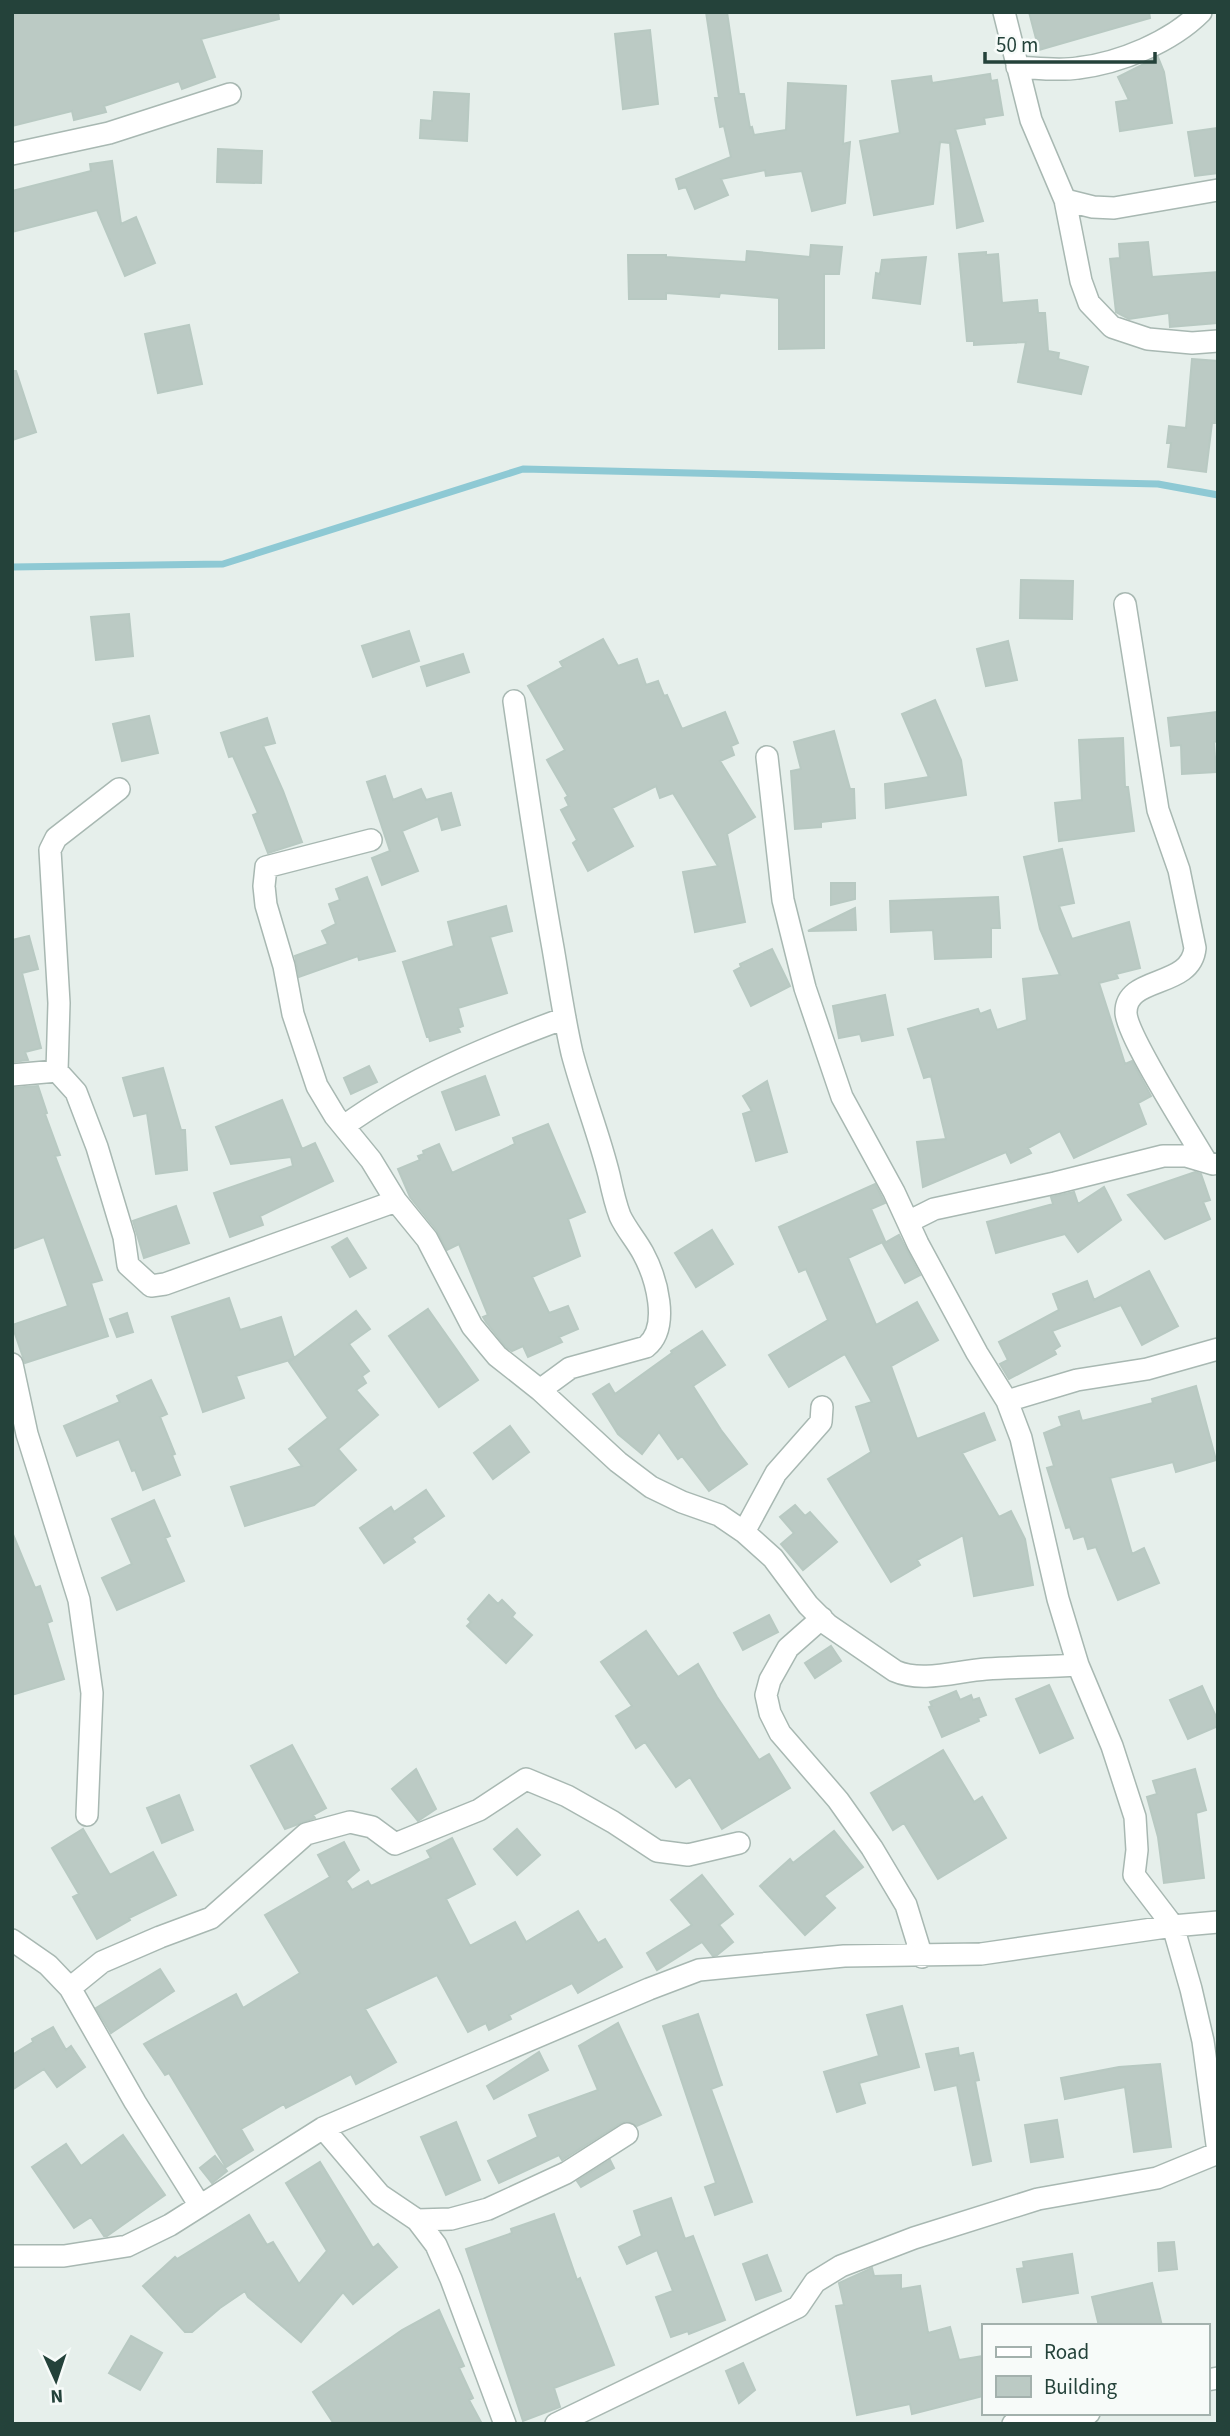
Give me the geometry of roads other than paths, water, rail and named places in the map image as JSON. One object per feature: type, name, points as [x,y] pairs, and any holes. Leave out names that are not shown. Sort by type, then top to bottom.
[{"type":"street","points":[[1004,12],[1031,120],[1065,200],[1081,281],[1089,303],[1112,327],[1148,339],[1192,344],[1218,341]]},
{"type":"street","points":[[1017,67],[1068,69],[1100,63],[1140,50],[1173,35],[1201,12]]},
{"type":"street","points":[[12,154],[98,136],[230,94]]},
{"type":"street","points":[[1065,200],[1093,207],[1114,208],[1218,190]]},
{"type":"street","points":[[1125,604],[1158,810],[1178,870],[1195,948],[1194,958],[1188,967],[1178,974],[1138,990],[1129,1000],[1126,1012],[1143,1053],[1211,1163]]},
{"type":"street","points":[[514,701],[536,852],[565,1018],[616,1205],[644,1255],[655,1286],[659,1314],[653,1342],[646,1348],[570,1368],[540,1390]]},
{"type":"street","points":[[556,2424],[798,2307],[815,2281],[841,2266],[915,2238],[1038,2199],[1157,2178],[1218,2153],[1203,2041],[1191,1989],[1173,1926],[1134,1875],[1137,1850],[1135,1817],[1112,1746],[1078,1665],[1058,1599],[1021,1438],[1007,1401],[977,1353],[842,1097],[804,988],[783,900],[767,757]]},
{"type":"street","points":[[119,789],[56,838],[50,850],[59,1003],[57,1071],[76,1092],[97,1147],[124,1237],[128,1265],[151,1286],[166,1284],[396,1201]]},
{"type":"street","points":[[371,841],[270,865],[264,870],[267,905],[284,966],[293,1014],[317,1086],[335,1116],[371,1160],[396,1201],[427,1239],[472,1326],[497,1356],[540,1390],[618,1462],[651,1487],[719,1515],[744,1532],[773,1558],[807,1605],[895,1671],[906,1676],[1078,1665]]},
{"type":"street","points":[[344,1126],[374,1104],[430,1075],[505,1040],[565,1018]]},
{"type":"street","points":[[12,1074],[57,1071]]},
{"type":"street","points":[[908,1222],[934,1209],[1163,1156],[1186,1156],[1211,1163]]},
{"type":"street","points":[[1007,1401],[1077,1380],[1147,1369],[1218,1349]]},
{"type":"street","points":[[12,1364],[27,1434],[79,1600],[92,1693],[87,1815]]},
{"type":"street","points":[[744,1532],[776,1473],[821,1422],[822,1407]]},
{"type":"street","points":[[822,1618],[788,1648],[770,1679],[766,1695],[769,1713],[780,1732],[838,1800],[872,1848],[906,1905],[922,1957]]},
{"type":"street","points":[[70,1988],[102,1962],[211,1918],[306,1834],[349,1822],[372,1827],[395,1844],[479,1810],[526,1779],[567,1796],[657,1851],[688,1855],[739,1843]]},
{"type":"street","points":[[12,2256],[64,2256],[127,2246],[170,2225],[323,2128],[636,1994],[699,1970],[844,1956],[922,1957],[981,1954],[1218,1922]]},
{"type":"street","points":[[12,1940],[48,1965],[70,1988],[135,2102],[200,2206]]},
{"type":"street","points":[[323,2128],[380,2195],[417,2220],[436,2245],[505,2424]]},
{"type":"street","points":[[417,2220],[451,2219],[488,2209],[566,2173],[627,2134]]},
{"type":"street","points":[[1013,2424],[1074,2415]]},
{"type":"waterway","points":[[12,567],[223,564],[523,469],[1158,484],[1218,495]]}]
